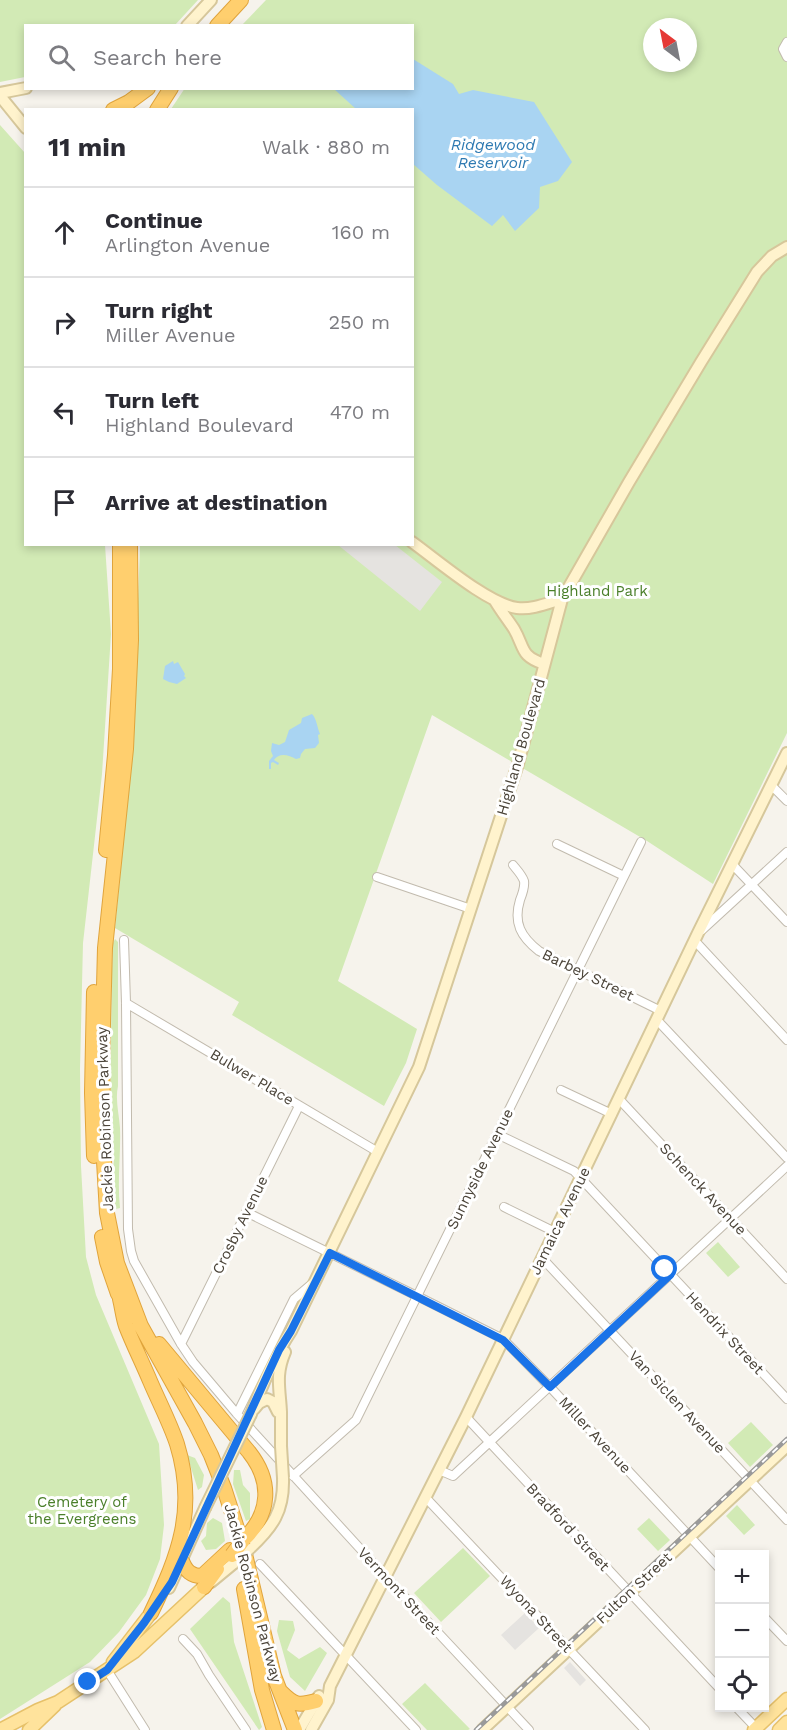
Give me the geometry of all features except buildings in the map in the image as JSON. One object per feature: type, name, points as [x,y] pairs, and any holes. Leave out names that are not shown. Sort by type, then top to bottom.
[{"type":"highway","points":[[219,24],[241,0]]},
{"type":"highway","points":[[231,24],[253,0]]},
{"type":"highway","points":[[117,108],[146,90]]},
{"type":"highway","points":[[148,108],[159,90]]},
{"type":"highway","points":[[158,108],[170,90]]},
{"type":"highway","name":"Jackie Robinson Parkway","points":[[120,546],[120,669],[116,755],[96,954],[92,1031],[92,1093],[99,1225],[107,1262],[125,1299],[200,1432],[225,1488],[244,1550],[262,1632],[278,1688],[295,1730]]},
{"type":"highway","name":"Jackie Robinson Parkway","points":[[130,546],[131,640],[126,749],[105,948],[102,1062],[107,1213],[125,1299],[139,1337],[193,1436],[214,1483],[231,1533],[241,1571],[257,1660]]},
{"type":"highway","points":[[125,1299],[160,1347],[249,1452],[259,1466],[265,1484],[266,1495],[262,1513],[252,1536],[218,1569],[204,1587]]},
{"type":"highway","points":[[125,1299],[125,1324],[175,1438],[185,1481],[185,1510],[178,1550],[151,1613]]},
{"type":"highway","points":[[182,1561],[188,1571],[196,1576],[218,1569]]},
{"type":"highway","points":[[257,1660],[262,1690],[274,1730]]},
{"type":"highway","points":[[257,1660],[280,1717],[295,1730]]},
{"type":"highway","points":[[278,1688],[297,1704],[316,1701]]},
{"type":"main road","points":[[190,24],[211,0]]},
{"type":"main road","points":[[24,89],[0,95],[24,125]]},
{"type":"main road","name":"Highland Boulevard","points":[[107,1670],[172,1582],[279,1350],[330,1253],[418,1067],[518,764],[562,599],[647,452],[757,272],[772,256],[787,247]]},
{"type":"main road","points":[[414,543],[495,601],[519,609],[536,607],[562,599]]},
{"type":"main road","points":[[495,601],[515,631],[529,658],[544,664]]},
{"type":"main road","name":"Jamaica Avenue","points":[[295,1730],[330,1686],[426,1498],[787,753]]},
{"type":"main road","name":"Highland Boulevard","points":[[252,1536],[274,1522],[288,1477],[280,1426],[278,1376],[291,1331]]},
{"type":"main road","points":[[251,1413],[262,1401],[272,1400],[276,1406],[280,1426]]},
{"type":"main road","name":"Fulton Street","points":[[482,1730],[787,1446]]},
{"type":"main road","name":"Highland Boulevard","points":[[0,1730],[58,1702],[134,1652],[204,1587]]},
{"type":"main road","name":"Jamaica Avenue","points":[[311,1730],[328,1700],[330,1686]]},
{"type":"main road","points":[[756,1729],[787,1699]]},
{"type":"main road","name":"Highland Boulevard","points":[[29,1730],[44,1724],[58,1702]]},
{"type":"main road","points":[[779,1730],[787,1722]]},
{"type":"street","points":[[787,42],[783,49],[787,57]]},
{"type":"street","points":[[771,785],[787,801]]},
{"type":"street","name":"Sunnyside Avenue","points":[[288,1477],[356,1420],[641,842]]},
{"type":"street","points":[[557,844],[624,876]]},
{"type":"street","points":[[787,852],[697,937],[787,1040]]},
{"type":"street","points":[[732,864],[787,922]]},
{"type":"street","name":"Barbey Street","points":[[513,865],[524,885],[518,908],[518,920],[524,937],[538,951],[578,970],[659,1015],[787,1158]]},
{"type":"street","points":[[376,877],[471,909]]},
{"type":"street","name":"Jackie Robinson Parkway","points":[[124,940],[128,1229],[131,1251],[134,1261],[193,1362],[271,1452]]},
{"type":"street","name":"Bulwer Place","points":[[126,1003],[378,1152]]},
{"type":"street","points":[[561,1089],[612,1114]]},
{"type":"street","name":"Schenck Avenue","points":[[619,1099],[787,1279]]},
{"type":"street","name":"Crosby Avenue","points":[[182,1344],[299,1106]]},
{"type":"street","name":"Hendrix Street","points":[[497,1134],[574,1171],[787,1400]]},
{"type":"street","points":[[439,1470],[453,1476],[787,1166]]},
{"type":"street","points":[[504,1207],[555,1232]]},
{"type":"street","name":"Miller Avenue","points":[[246,1212],[503,1340],[715,1564]]},
{"type":"street","name":"Van Siclen Avenue","points":[[542,1258],[787,1520]]},
{"type":"street","name":"Highland Boulevard","points":[[237,1414],[294,1299],[315,1281]]},
{"type":"street","name":"Bradford Street","points":[[466,1417],[715,1684]]},
{"type":"street","name":"Vermont Street","points":[[271,1452],[288,1477],[386,1577],[529,1730]]},
{"type":"street","name":"Wyona Street","points":[[426,1498],[645,1730]]},
{"type":"street","points":[[260,1564],[416,1730]]},
{"type":"street","points":[[769,1621],[787,1641]]},
{"type":"street","points":[[183,1639],[197,1654],[246,1730]]},
{"type":"street","points":[[107,1670],[145,1730]]},
{"type":"street","points":[[741,1712],[756,1729]]},
{"type":"green space","points":[[0,0],[198,0],[176,24],[24,24],[24,77],[0,82]]},
{"type":"green space","name":"Highland Park","points":[[266,0],[787,0],[787,733],[713,884],[647,841],[432,715],[338,981],[417,1029],[406,1063],[384,1106],[232,1015],[239,1002],[115,928],[133,744],[140,546],[414,546],[414,108],[172,108],[184,90],[414,90],[414,24],[243,24]]},
{"type":"green space","name":"Cemetery of the Evergreens","points":[[0,125],[24,152],[24,546],[105,546],[111,634],[102,774],[83,943],[80,1069],[81,1166],[86,1257],[96,1295],[159,1444],[164,1525],[160,1559],[146,1595],[119,1632],[90,1662],[0,1719]]},
{"type":"green space","points":[[115,939],[118,942],[117,1096],[120,1128],[120,1208],[116,1209],[111,1184],[114,1161],[110,1099],[112,971]]},
{"type":"green space","points":[[718,1242],[740,1267],[728,1277],[706,1253]]},
{"type":"green space","points":[[751,1422],[773,1445],[750,1467],[728,1443]]},
{"type":"green space","points":[[187,1455],[195,1458],[204,1475],[202,1487],[198,1490]]},
{"type":"green space","points":[[234,1470],[240,1470],[243,1485],[250,1493],[250,1519],[246,1521],[233,1484]]},
{"type":"green space","points":[[737,1505],[755,1525],[744,1535],[726,1516]]},
{"type":"green space","points":[[213,1518],[222,1523],[225,1541],[216,1549],[206,1550],[201,1541],[206,1536],[207,1523]]},
{"type":"green space","points":[[649,1518],[670,1540],[658,1551],[637,1529]]},
{"type":"green space","points":[[463,1548],[490,1576],[441,1622],[414,1593]]},
{"type":"green space","points":[[223,1597],[230,1603],[234,1642],[262,1727],[259,1730],[190,1629]]},
{"type":"green space","points":[[279,1620],[293,1621],[295,1630],[287,1650],[299,1659],[320,1647],[327,1653],[305,1691],[290,1677],[277,1631]]},
{"type":"green space","points":[[425,1683],[470,1729],[427,1730],[402,1704]]},
{"type":"shaded area","points":[[339,546],[396,546],[442,582],[420,611]]},
{"type":"shaded area","points":[[525,1613],[539,1628],[515,1650],[501,1635]]},
{"type":"shaded area","points":[[570,1662],[586,1680],[580,1686],[564,1668]]},
{"type":"water","name":"Ridgewood Reservoir","points":[[414,60],[453,84],[459,94],[473,90],[534,102],[572,162],[558,181],[540,187],[539,208],[515,231],[503,215],[492,226],[414,165],[414,108],[355,108],[335,90],[414,90]]},
{"type":"water","points":[[173,661],[174,664],[178,662],[186,678],[177,684],[163,679],[165,666]]},
{"type":"water","points":[[312,714],[320,734],[318,735],[319,743],[315,748],[305,749],[300,758],[284,755],[276,757],[274,760],[279,763],[278,765],[273,762],[269,769],[269,761],[273,756],[272,743],[279,745],[285,742],[289,730],[301,723],[302,718]]},
{"type":"railway","points":[[476,1730],[787,1439]]},
{"type":"route","points":[[88,1682],[107,1670],[144,1623],[172,1582],[279,1350],[330,1253],[503,1340],[550,1387],[670,1275],[665,1269]]}]
